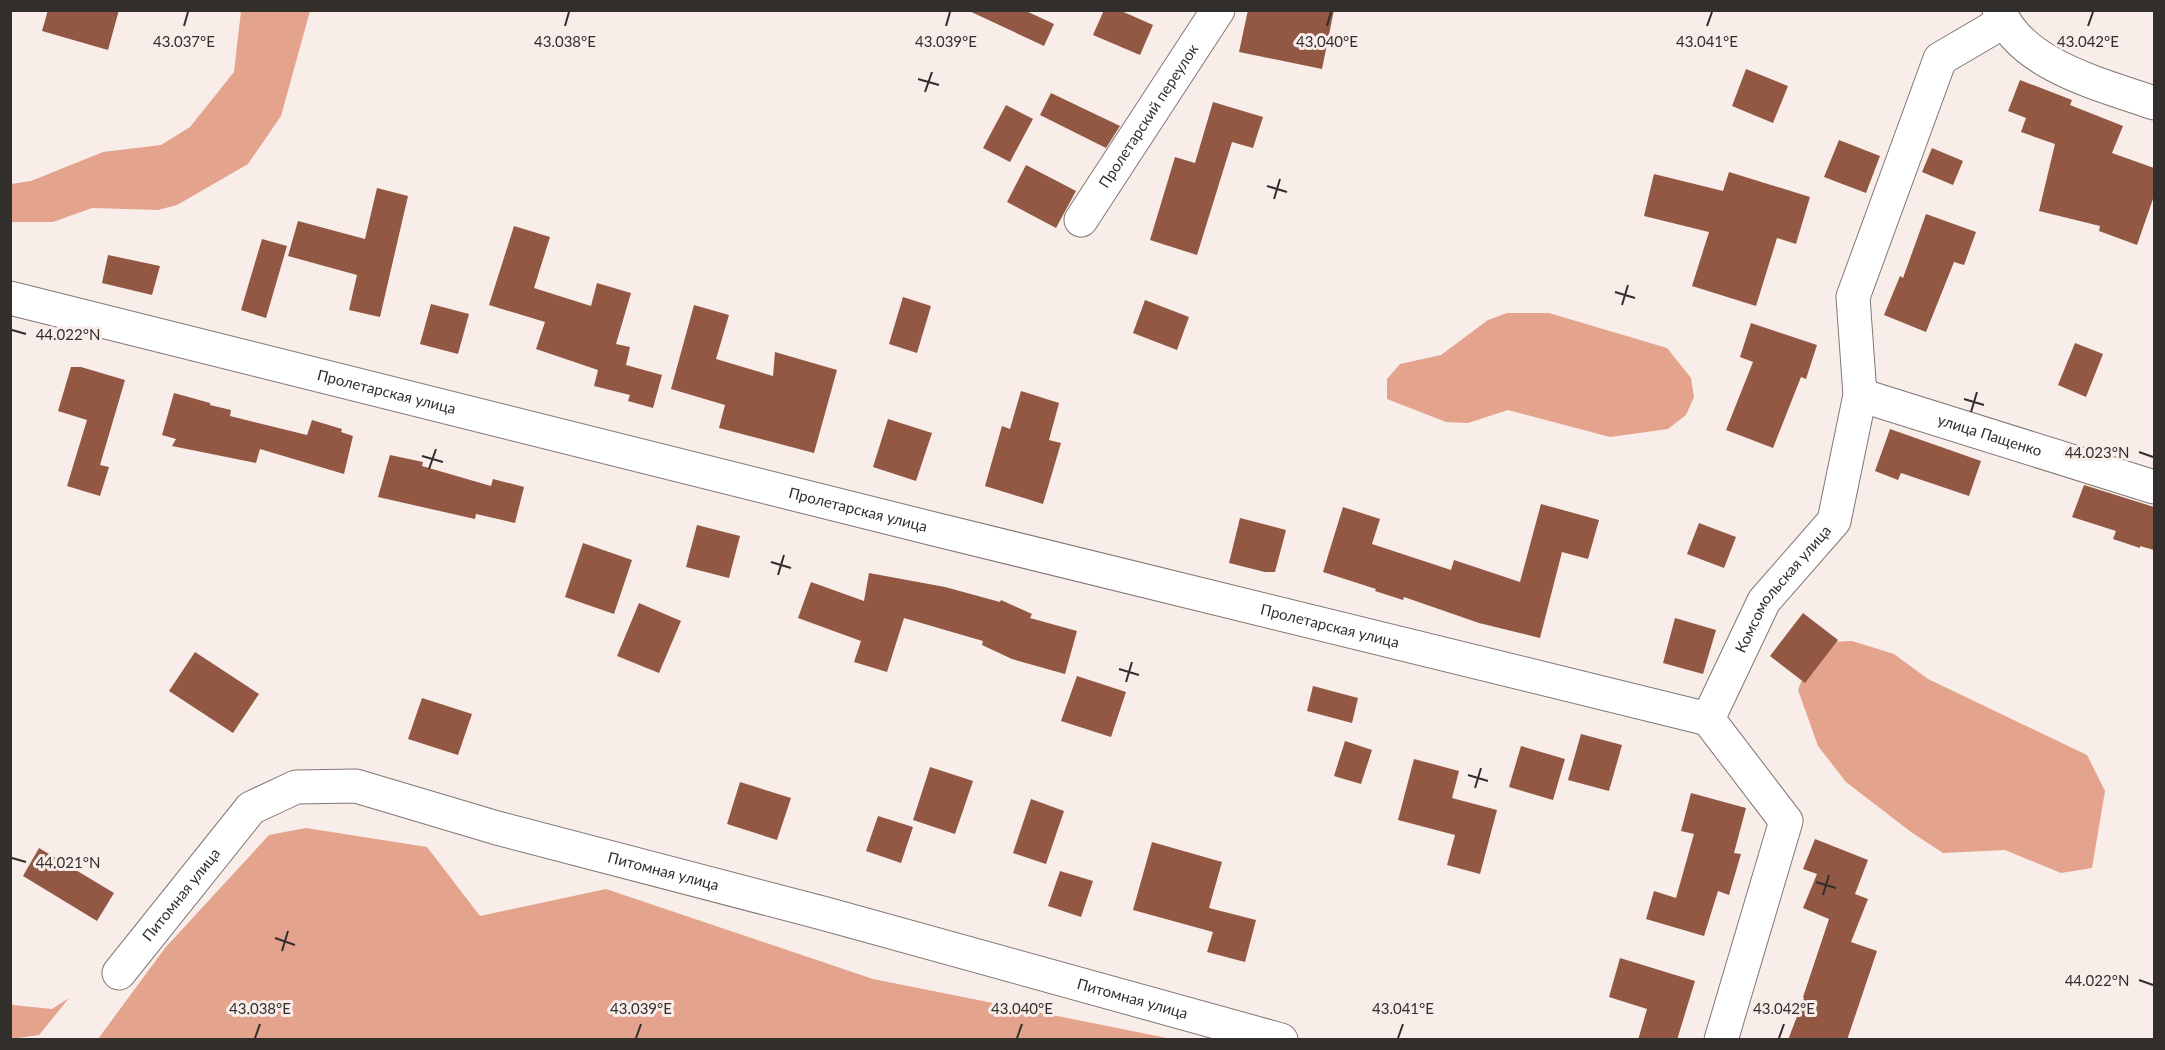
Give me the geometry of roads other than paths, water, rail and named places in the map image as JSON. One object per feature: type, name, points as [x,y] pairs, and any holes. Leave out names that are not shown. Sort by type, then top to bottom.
[{"type":"street","name":"Пролетарский переулок","points":[[1081,220],[1218,10]]},
{"type":"street","points":[[2001,16],[2019,42],[2042,59],[2090,80],[2154,103]]},
{"type":"street","name":"Комсомольская улица","points":[[1708,719],[1764,601],[1834,521],[1860,395],[1853,297],[1940,59],[2001,16]]},
{"type":"street","name":"Пролетарская улица","points":[[10,298],[934,529],[1708,719]]},
{"type":"street","name":"улица Пащенко","points":[[1860,395],[2154,487]]},
{"type":"street","points":[[1708,719],[1786,821],[1721,1040]]},
{"type":"street","name":"Питомная улица","points":[[119,973],[251,808],[296,788],[356,786],[497,828],[826,914],[1281,1040]]}]
